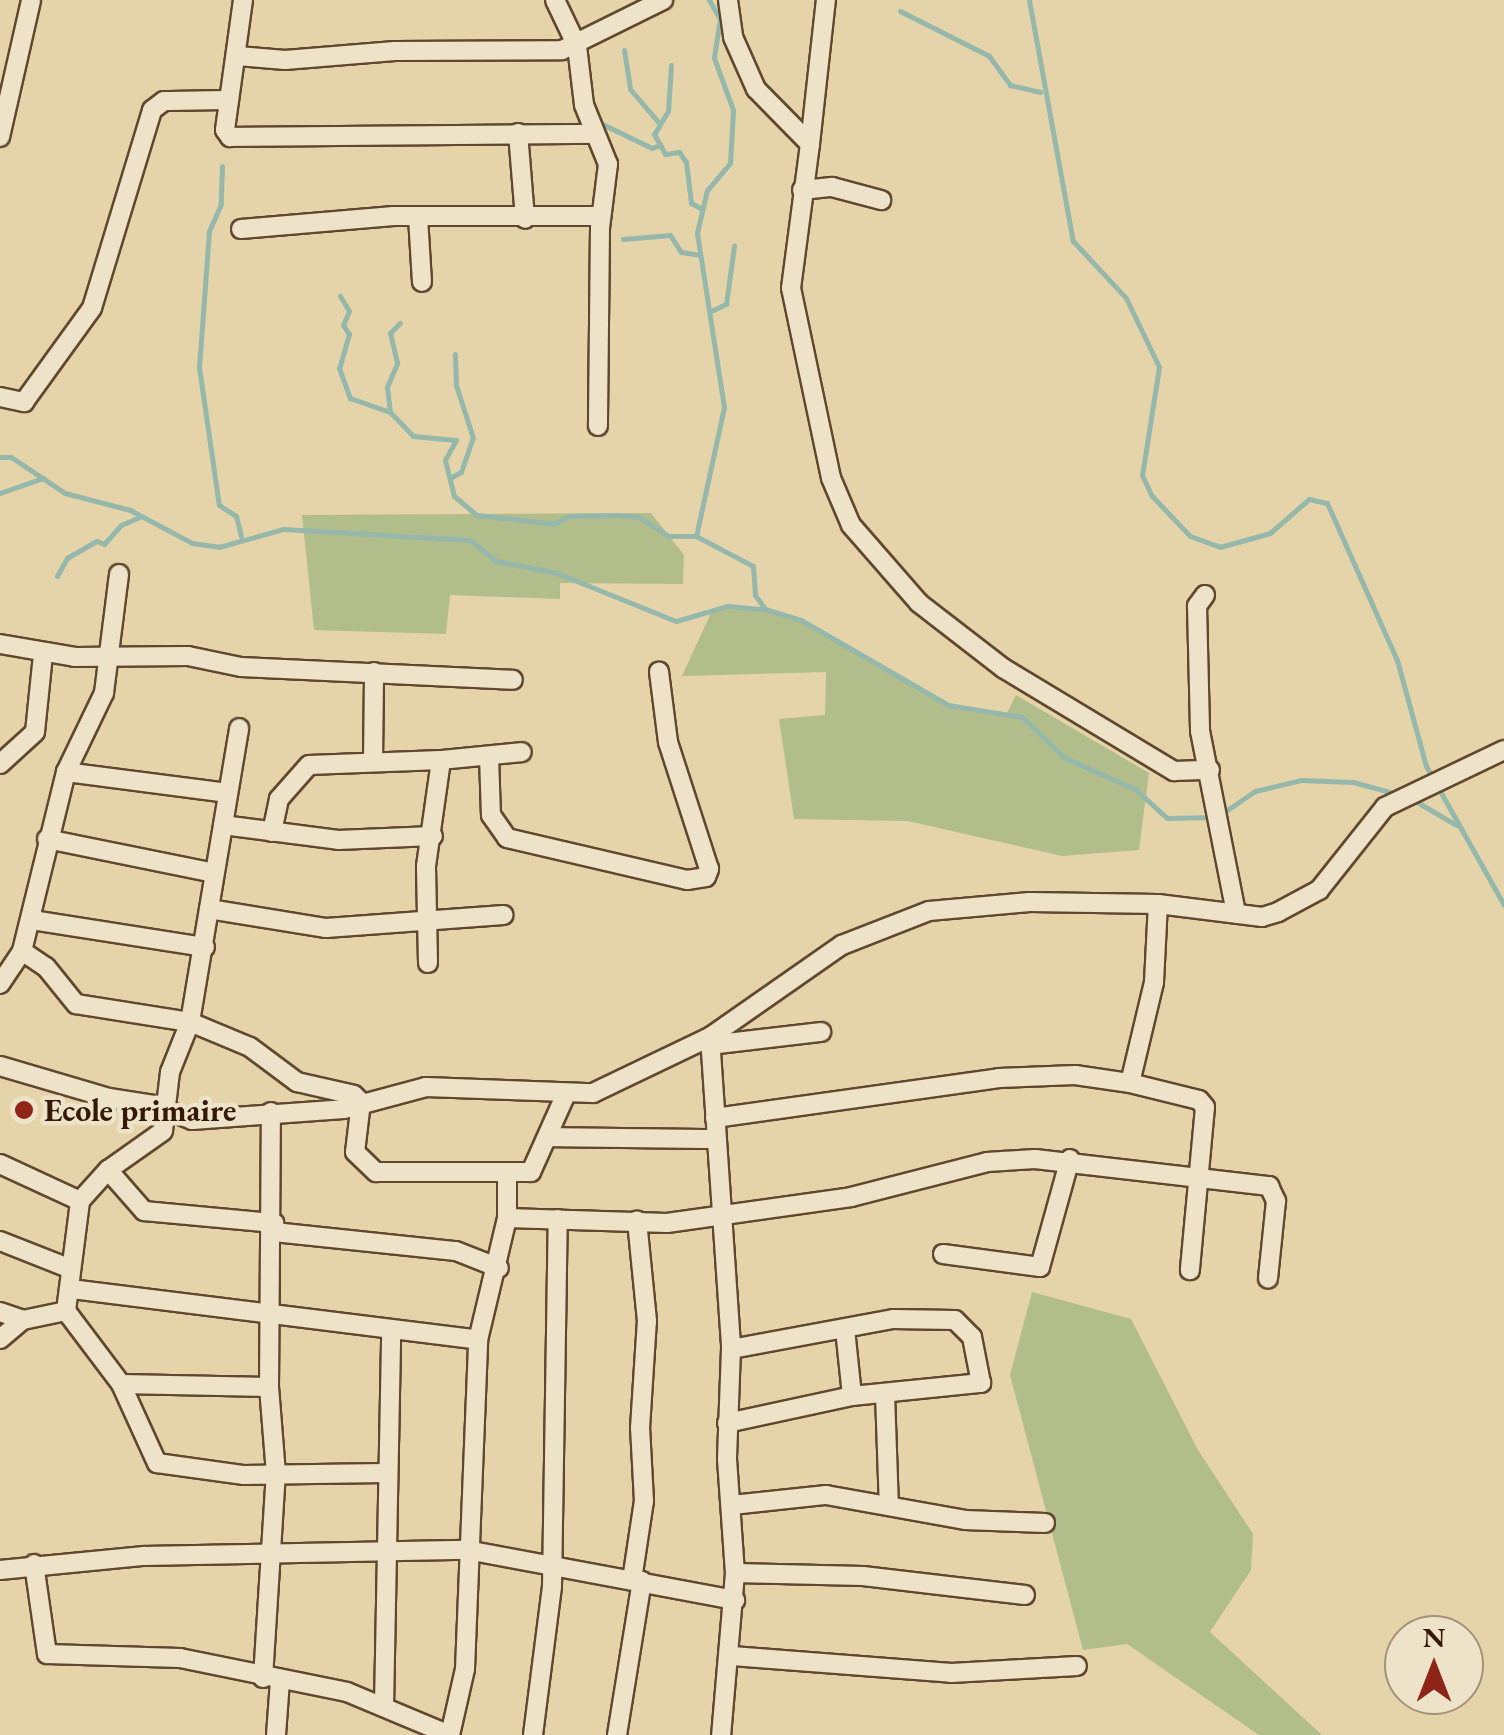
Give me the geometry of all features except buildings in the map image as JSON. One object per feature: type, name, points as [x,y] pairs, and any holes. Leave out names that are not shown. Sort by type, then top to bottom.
[{"type":"street","points":[[0,138],[9,58],[31,0]]},
{"type":"street","points":[[243,0],[225,130],[230,137],[594,134]]},
{"type":"street","points":[[555,0],[577,46],[594,134],[608,164],[601,216],[598,426]]},
{"type":"street","points":[[238,56],[528,54],[577,46],[663,0]]},
{"type":"street","points":[[728,0],[733,37],[756,89],[810,144]]},
{"type":"street","points":[[826,0],[810,144],[791,259],[793,304],[831,478],[851,524],[919,603],[1002,668],[1174,771],[1210,770]]},
{"type":"street","points":[[0,397],[24,402],[92,308],[152,110],[164,102],[229,100]]},
{"type":"street","points":[[518,133],[525,219]]},
{"type":"street","points":[[802,190],[832,188],[881,200]]},
{"type":"street","points":[[240,228],[418,217],[601,216]]},
{"type":"street","points":[[418,217],[422,282]]},
{"type":"street","points":[[0,984],[20,954],[32,920],[66,772],[104,692],[118,574]]},
{"type":"street","points":[[1205,595],[1197,606],[1198,703],[1236,914]]},
{"type":"street","points":[[0,644],[44,654],[109,659],[188,656],[241,666],[513,680]]},
{"type":"street","points":[[0,764],[35,732],[44,654]]},
{"type":"street","points":[[372,760],[374,672]]},
{"type":"street","points":[[489,756],[491,816],[507,838],[687,880],[706,877],[709,869],[668,742],[659,672]]},
{"type":"street","points":[[240,728],[205,947],[190,1022],[170,1072],[168,1111],[158,1140],[108,1170],[80,1201],[66,1311],[121,1384],[157,1463],[276,1474],[385,1472]]},
{"type":"street","points":[[0,1066],[192,1120],[344,1110],[361,1102],[452,1086],[565,1096],[608,1089],[710,1041],[842,945],[929,911],[1013,903],[1158,904],[1262,917],[1319,890],[1385,807],[1504,750]]},
{"type":"street","points":[[272,832],[279,799],[310,765],[441,760],[522,752]]},
{"type":"street","points":[[428,962],[424,921],[441,760]]},
{"type":"street","points":[[66,772],[227,793]]},
{"type":"street","points":[[223,826],[338,840],[433,836]]},
{"type":"street","points":[[48,840],[214,873]]},
{"type":"street","points":[[1130,1083],[1152,999],[1158,904]]},
{"type":"street","points":[[209,909],[326,928],[504,915]]},
{"type":"street","points":[[32,920],[205,947]]},
{"type":"street","points":[[0,948],[46,966],[76,1004],[190,1022],[250,1048],[297,1082],[338,1087],[361,1102]]},
{"type":"street","points":[[710,1041],[821,1032]]},
{"type":"street","points":[[710,1041],[717,1219],[731,1349],[727,1423],[735,1572],[732,1656],[721,1735]]},
{"type":"street","points":[[715,1118],[999,1078],[1075,1075],[1200,1100],[1205,1107],[1194,1178],[1190,1270]]},
{"type":"street","points":[[361,1102],[356,1152],[361,1165],[376,1172],[531,1172],[550,1137],[565,1096]]},
{"type":"street","points":[[271,1112],[274,1228],[269,1387],[276,1474],[272,1551],[276,1735]]},
{"type":"street","points":[[550,1137],[716,1139]]},
{"type":"street","points":[[943,1254],[1040,1267],[1070,1159]]},
{"type":"street","points":[[506,1218],[717,1219],[850,1197],[987,1162],[1070,1159],[1276,1188],[1268,1279]]},
{"type":"street","points":[[0,1164],[80,1201]]},
{"type":"street","points":[[108,1170],[144,1212],[456,1251],[499,1268]]},
{"type":"street","points":[[34,1564],[48,1654],[180,1658],[347,1692],[450,1735],[464,1669],[478,1340],[499,1268],[507,1172]]},
{"type":"street","points":[[533,1735],[548,1648],[558,1219]]},
{"type":"street","points":[[617,1735],[644,1501],[640,1428],[647,1321],[636,1220]]},
{"type":"street","points":[[0,1241],[71,1268]]},
{"type":"street","points":[[71,1289],[478,1340]]},
{"type":"street","points":[[0,1339],[24,1320],[66,1311]]},
{"type":"street","points":[[0,1312],[24,1320]]},
{"type":"street","points":[[727,1423],[852,1396],[979,1388],[978,1359],[964,1322],[894,1319],[731,1349]]},
{"type":"street","points":[[845,1328],[852,1396]]},
{"type":"street","points":[[384,1707],[383,1549],[391,1330]]},
{"type":"street","points":[[121,1384],[269,1387]]},
{"type":"street","points":[[885,1394],[889,1506]]},
{"type":"street","points":[[732,1505],[826,1495],[965,1520],[1044,1523]]},
{"type":"street","points":[[0,1570],[34,1564],[272,1551],[467,1550],[735,1600]]},
{"type":"street","points":[[735,1572],[863,1576],[1026,1595]]},
{"type":"street","points":[[732,1656],[951,1673],[1077,1666]]},
{"type":"green space","points":[[651,513],[684,555],[683,584],[560,583],[560,599],[450,595],[446,634],[314,630],[302,515]]},
{"type":"green space","points":[[739,605],[801,620],[948,705],[1006,715],[1016,695],[1149,773],[1139,850],[1062,856],[908,821],[794,819],[779,719],[825,715],[826,672],[682,676],[711,613]]},
{"type":"green space","points":[[1032,1292],[1131,1319],[1198,1450],[1253,1534],[1251,1570],[1210,1632],[1322,1735],[1259,1735],[1127,1644],[1083,1650],[1010,1375]]},
{"type":"waterway","points":[[709,0],[720,19],[714,58],[733,110],[730,163],[707,190],[697,233],[724,407],[696,536],[753,566],[755,595],[765,609]]},
{"type":"waterway","points":[[1029,0],[1073,241],[1126,298],[1159,367],[1142,475],[1152,496],[1190,536],[1220,547],[1270,533],[1309,499],[1327,503],[1397,660],[1426,766],[1504,905]]},
{"type":"waterway","points":[[900,11],[989,56],[1010,85],[1040,92]]},
{"type":"waterway","points":[[624,50],[630,89],[659,123]]},
{"type":"waterway","points":[[671,65],[668,111],[654,134],[665,154],[679,152],[686,162],[691,203],[702,209]]},
{"type":"waterway","points":[[596,121],[652,148],[660,145]]},
{"type":"waterway","points":[[222,166],[221,204],[209,231],[199,367],[219,505],[236,516],[241,536]]},
{"type":"waterway","points":[[623,239],[670,235],[681,252],[699,255]]},
{"type":"waterway","points":[[711,311],[726,304],[734,246]]},
{"type":"waterway","points":[[340,296],[349,311],[343,325],[349,334],[339,368],[350,398],[390,412],[413,436],[456,440],[445,460],[454,496],[477,515],[554,524],[569,516],[639,517],[668,536],[696,536]]},
{"type":"waterway","points":[[390,412],[387,387],[397,363],[390,333],[400,323]]},
{"type":"waterway","points":[[452,477],[461,472],[473,438],[456,385],[455,354]]},
{"type":"waterway","points":[[0,457],[11,457],[65,493],[130,510],[192,543],[219,547],[283,529],[470,540],[496,561],[557,573],[676,621],[727,606],[765,609],[801,620],[948,705],[1022,717],[1065,758],[1135,789],[1167,818],[1217,817],[1255,791],[1301,780],[1353,782],[1397,794]]},
{"type":"waterway","points":[[0,493],[43,478]]},
{"type":"waterway","points":[[57,576],[67,558],[97,541],[104,544],[121,525],[140,517]]},
{"type":"waterway","points":[[1412,799],[1456,825]]},
{"type":"place","name":"Ecole primaire","points":[[24,1110]]}]
